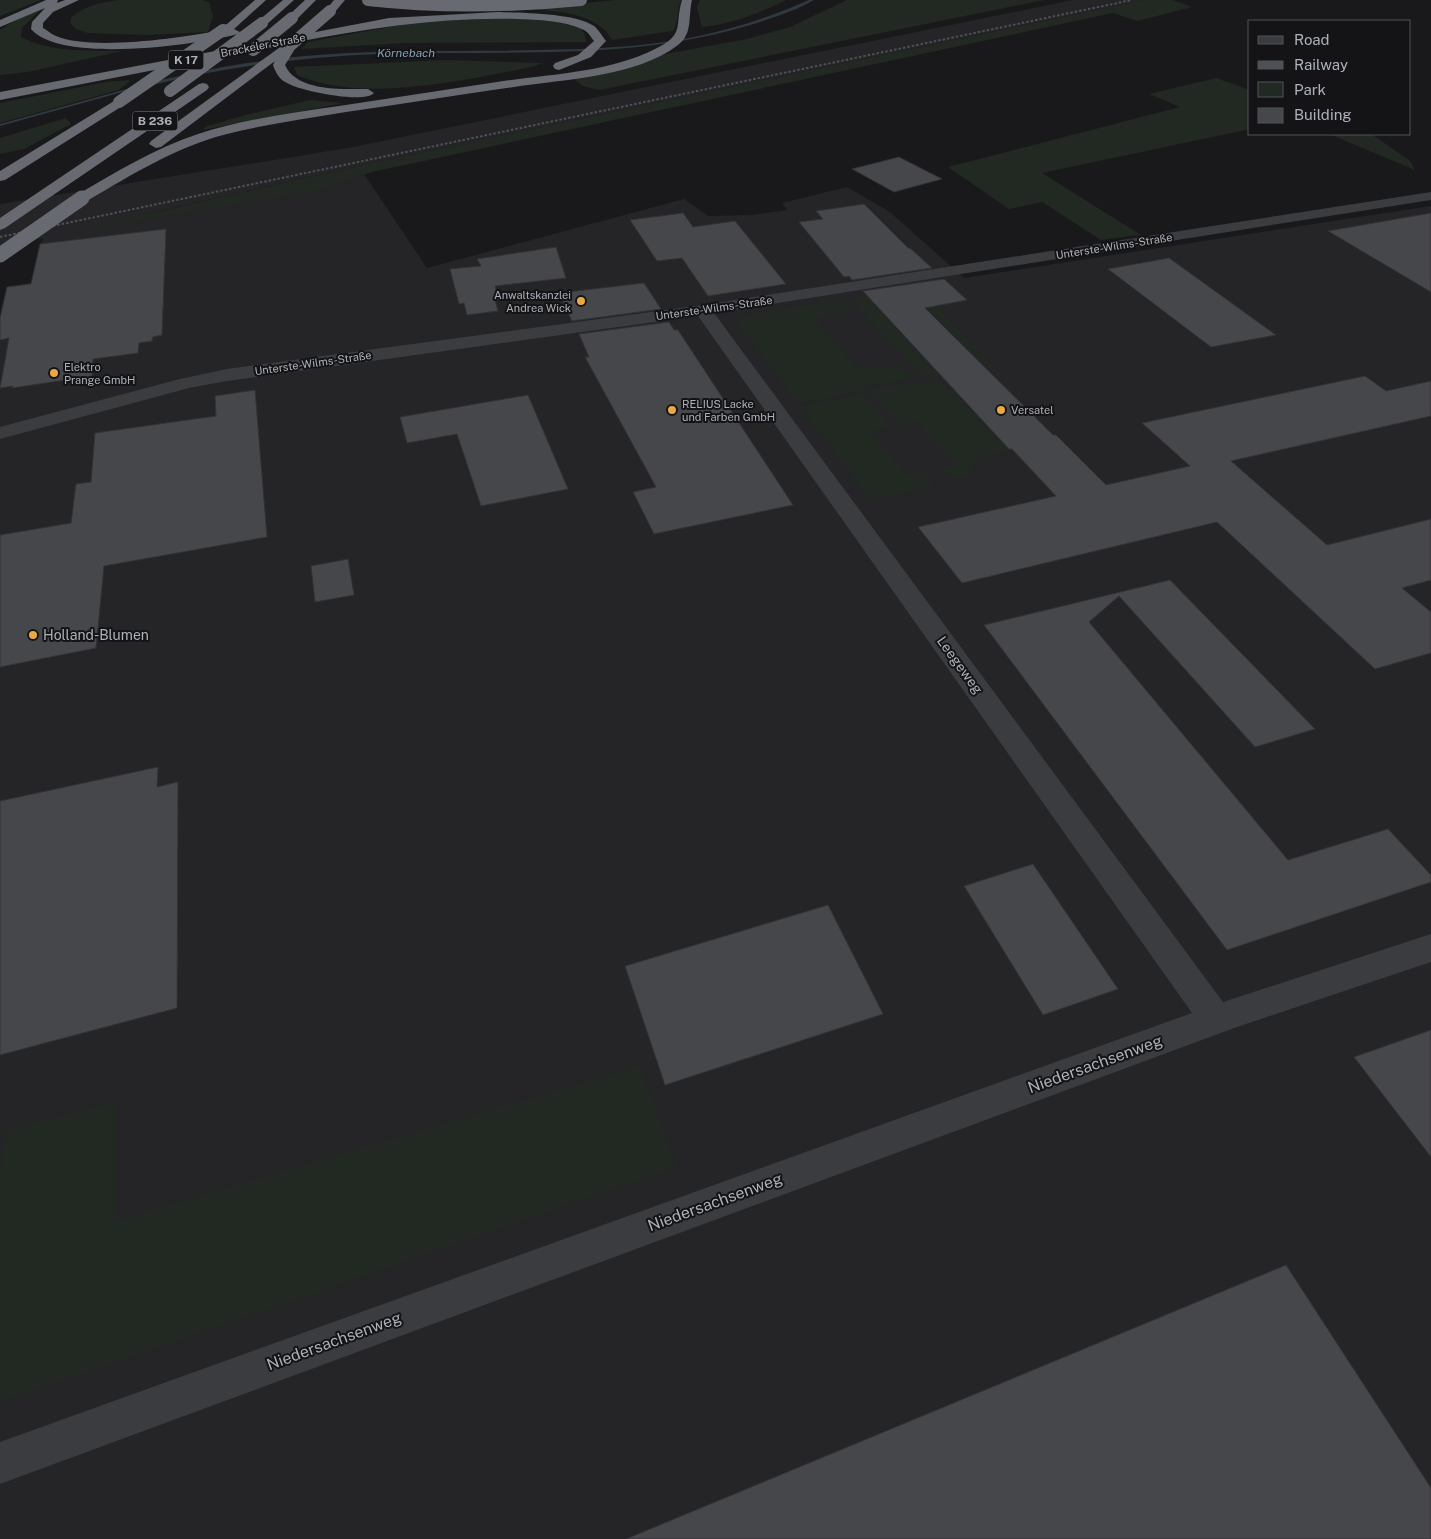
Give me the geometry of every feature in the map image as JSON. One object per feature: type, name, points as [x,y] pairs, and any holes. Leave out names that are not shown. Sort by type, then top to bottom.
[{"type":"highway","points":[[0,24],[22,13],[57,0]]},
{"type":"highway","points":[[74,0],[43,14],[37,22],[37,29],[44,36],[59,41],[110,45],[192,39],[264,25],[335,16]]},
{"type":"highway","points":[[223,30],[224,26],[244,8],[243,0]]},
{"type":"highway","points":[[0,177],[119,102],[231,26],[260,0]]},
{"type":"highway","name":"B 236","points":[[166,94],[264,25],[289,0]]},
{"type":"highway","points":[[235,63],[292,18],[311,0]]},
{"type":"highway","points":[[0,255],[82,198],[292,44],[335,16],[340,0]]},
{"type":"highway","points":[[368,0],[468,7],[582,0]]},
{"type":"highway","points":[[360,10],[415,0]]},
{"type":"highway","name":"Brackeler Straße","points":[[0,86],[335,16],[458,0]]},
{"type":"highway","name":"Brackeler Straße","points":[[0,96],[496,0]]},
{"type":"highway","points":[[292,44],[280,62],[280,69],[283,74],[315,89],[353,93],[425,89],[598,69],[652,54],[676,41],[684,29],[687,0]]},
{"type":"highway","points":[[82,198],[152,157],[176,146],[220,132],[254,124],[532,76],[585,56],[600,41],[594,26],[578,19],[527,10],[465,12],[373,24]]},
{"type":"highway","points":[[119,58],[264,25]]},
{"type":"highway","name":"B 236","points":[[0,225],[211,81]]},
{"type":"street","name":"Unterste-Wilms-Straße","points":[[0,433],[187,383],[227,375],[703,310],[1431,196]]},
{"type":"street","name":"Leegeweg","points":[[703,310],[1216,1020]]},
{"type":"street","name":"Niedersachsenweg","points":[[0,1463],[1216,1020],[1431,948]]},
{"type":"shaded area","points":[[1073,0],[1143,0],[367,164],[147,214],[362,171],[427,268],[684,199],[708,216],[752,215],[787,210],[782,203],[847,187],[890,212],[964,278],[1431,206],[1431,1539],[0,1539],[0,318],[7,287],[31,283],[43,238],[0,247],[0,204],[348,148]]},
{"type":"green space","points":[[0,0],[41,0],[0,16]]},
{"type":"green space","points":[[118,0],[202,0],[209,2],[213,16],[208,32],[147,35],[88,33],[76,29],[71,24],[71,18],[81,10],[93,5]]},
{"type":"green space","points":[[615,0],[681,0],[673,31],[612,40],[606,31],[587,19],[576,15],[529,9]]},
{"type":"green space","points":[[700,0],[786,0],[746,17],[702,27],[697,7]]},
{"type":"green space","points":[[847,0],[1044,0],[599,90],[583,86],[573,78],[635,64],[665,54],[747,39],[790,27]]},
{"type":"green space","points":[[1143,0],[1173,0],[1192,7],[1138,21],[1113,13],[372,172],[317,190],[69,232],[367,164]]},
{"type":"green space","points":[[41,9],[22,28],[21,37],[45,46],[58,48],[122,51],[28,72],[0,75],[0,30],[16,20]]},
{"type":"green space","points":[[470,16],[560,21],[580,28],[584,33],[586,42],[407,43],[301,49],[308,42],[438,18]]},
{"type":"green space","points":[[447,60],[543,63],[532,67],[445,83],[382,89],[352,88],[323,84],[297,75],[294,67]]},
{"type":"green space","points":[[1216,78],[1248,89],[1248,129],[1042,173],[1141,235],[1101,240],[1042,202],[1009,209],[948,167],[1180,107],[1149,94]]},
{"type":"green space","points":[[131,80],[119,90],[0,123],[0,103],[106,82]]},
{"type":"green space","points":[[310,100],[344,103],[203,130],[205,127],[245,115]]},
{"type":"green space","points":[[66,118],[71,124],[24,149],[0,154],[0,138]]},
{"type":"green space","points":[[1331,135],[1373,135],[1410,161],[1415,170]]},
{"type":"green space","points":[[915,288],[990,361],[981,362],[921,303],[902,300],[875,305],[937,373],[920,376],[852,300],[854,298]]},
{"type":"green space","points":[[843,300],[849,306],[846,311],[815,318],[858,370],[900,364],[911,378],[868,386],[862,391],[798,403],[740,326],[740,319],[755,314]]},
{"type":"green space","points":[[938,380],[949,393],[955,392],[996,440],[1000,439],[1009,450],[1013,451],[987,455],[978,459],[964,479],[951,477],[942,468],[955,465],[917,421],[898,425],[870,392],[870,390],[915,382],[921,383]]},
{"type":"green space","points":[[864,394],[891,426],[871,431],[906,475],[922,472],[932,483],[932,487],[871,500],[800,406]]},
{"type":"green space","points":[[640,1066],[677,1167],[0,1402],[0,1176],[5,1131],[116,1102],[115,1221]]},
{"type":"building","points":[[899,157],[942,179],[894,192],[852,169]]},
{"type":"building","points":[[864,204],[908,248],[932,268],[852,280],[849,276],[844,277],[799,222],[823,219],[816,211]]},
{"type":"building","points":[[683,213],[693,227],[735,221],[786,284],[708,296],[682,258],[657,261],[630,220]]},
{"type":"building","points":[[1431,213],[1431,292],[1328,231]]},
{"type":"building","points":[[166,229],[162,335],[153,337],[152,341],[139,343],[138,353],[93,359],[92,376],[12,388],[13,386],[0,388],[9,338],[0,340],[0,318],[7,287],[31,284],[40,244]]},
{"type":"building","points":[[556,247],[566,278],[495,286],[499,299],[495,300],[498,311],[467,315],[464,303],[459,304],[450,269],[481,266],[477,259]]},
{"type":"building","points":[[1169,258],[1276,335],[1211,347],[1108,269]]},
{"type":"building","points":[[944,279],[967,300],[925,308],[1106,485],[1190,466],[1142,423],[1365,376],[1386,391],[1431,381],[1431,416],[1231,461],[1327,545],[1431,519],[1431,580],[1402,588],[1431,612],[1431,653],[1375,669],[1217,522],[962,583],[918,527],[1056,496],[1012,449],[1009,449],[863,291]]},
{"type":"building","points":[[644,283],[661,309],[572,321],[559,293]]},
{"type":"building","points":[[669,322],[674,330],[678,330],[793,505],[654,534],[633,492],[656,487],[585,357],[589,357],[579,334]]},
{"type":"building","points":[[255,390],[267,537],[104,566],[96,648],[0,667],[0,535],[71,523],[76,484],[91,482],[95,433],[216,416],[215,396]]},
{"type":"building","points":[[528,395],[568,489],[481,506],[457,434],[407,443],[400,417]]},
{"type":"building","points":[[348,559],[354,595],[315,602],[311,566]]},
{"type":"building","points":[[1170,580],[1315,729],[1255,747],[1119,596],[1089,622],[1288,860],[1388,829],[1431,875],[1431,882],[1227,950],[984,625]]},
{"type":"building","points":[[158,767],[157,787],[178,782],[177,1008],[0,1055],[0,801]]},
{"type":"building","points":[[1033,864],[1118,989],[1043,1015],[964,886]]},
{"type":"building","points":[[828,905],[883,1014],[665,1085],[625,966]]},
{"type":"building","points":[[1431,1030],[1431,1157],[1354,1057]]},
{"type":"building","points":[[1286,1265],[1431,1488],[1431,1539],[626,1539]]},
{"type":"waterway","name":"Körnebach","points":[[148,85],[246,64],[347,54],[566,51],[667,43],[716,34],[765,20],[812,0]]},
{"type":"waterway","name":"Körnebach","points":[[0,125],[135,88]]},
{"type":"railway","points":[[0,237],[1132,0]]},
{"type":"place","name":"Anwaltskanzlei Andrea Wick","points":[[581,301]]},
{"type":"place","name":"Elektro Prange GmbH","points":[[54,373]]},
{"type":"place","name":"RELIUS Lacke und Farben GmbH","points":[[672,410]]},
{"type":"place","name":"Versatel","points":[[1001,410]]},
{"type":"place","name":"Holland-Blumen","points":[[33,635]]}]
